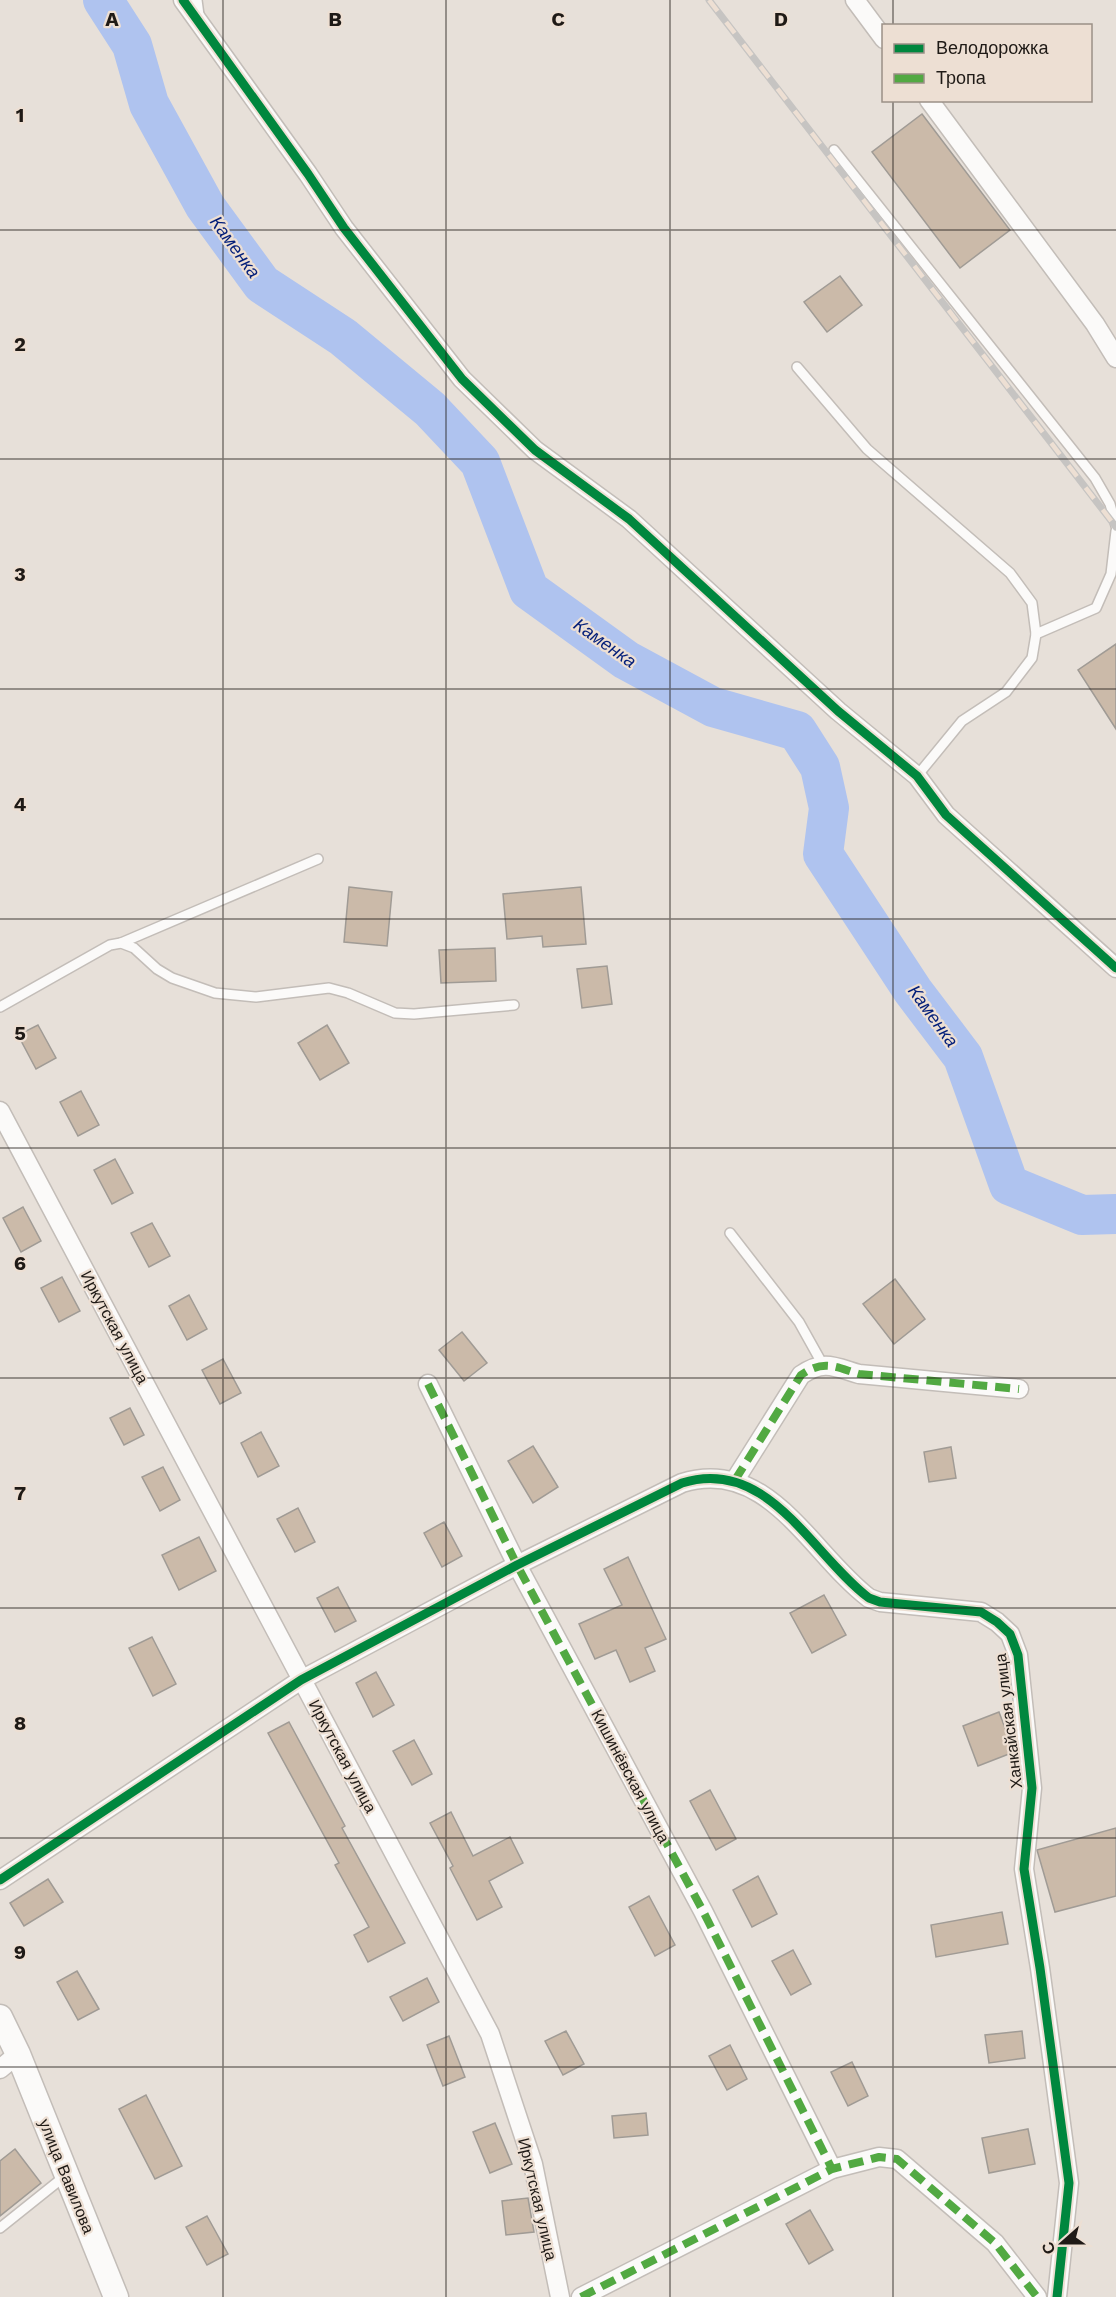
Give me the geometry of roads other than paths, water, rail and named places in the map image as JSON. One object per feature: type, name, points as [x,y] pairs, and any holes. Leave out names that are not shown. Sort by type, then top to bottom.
[{"type":"street","points":[[183,0],[344,228],[462,379],[535,450],[629,519],[838,711],[917,776],[946,815],[1116,968]]},
{"type":"street","points":[[855,0],[882,36]]},
{"type":"street","points":[[930,102],[1095,324],[1116,358]]},
{"type":"street","name":"Иркутская улица","points":[[0,1111],[490,2034],[532,2164],[560,2297]]},
{"type":"street","points":[[735,1480],[801,1375],[811,1368],[823,1365],[834,1366],[859,1374],[1019,1389]]},
{"type":"street","name":"Кишинёвская улица","points":[[428,1384],[517,1565],[703,1911],[832,2169]]},
{"type":"street","name":"Ханкайская улица","points":[[0,1880],[301,1680],[517,1565],[682,1483],[713,1477],[735,1480],[757,1491],[777,1505],[868,1598],[880,1602],[981,1612],[998,1622],[1010,1634],[1018,1655],[1032,1788],[1024,1869],[1069,2183],[1057,2297]]},
{"type":"street","name":"улица Вавилова","points":[[0,2017],[9,2061],[67,2174],[116,2297]]},
{"type":"street","points":[[581,2297],[832,2169],[879,2157],[897,2158],[995,2243],[1037,2297]]},
{"type":"lane","points":[[197,0],[200,21]]},
{"type":"lane","points":[[834,150],[1095,478],[1110,504],[1116,526]]},
{"type":"lane","points":[[797,367],[867,449],[1010,573],[1032,603],[1036,634],[1032,658],[1006,692],[962,721],[917,776]]},
{"type":"lane","points":[[1036,634],[1096,608],[1111,574],[1116,531]]},
{"type":"lane","points":[[0,1007],[110,945],[121,943],[318,859]]},
{"type":"lane","points":[[121,943],[134,948],[157,969],[172,978],[215,993],[256,997],[329,988],[348,993],[395,1013],[414,1014],[514,1005]]},
{"type":"lane","points":[[730,1233],[799,1323],[823,1365]]},
{"type":"lane","points":[[0,2228],[67,2174]]},
{"type":"waterway","name":"Каменка","points":[[103,0],[132,45],[149,104],[205,206],[262,284],[343,337],[430,409],[480,462],[529,590],[626,660],[713,707],[797,731],[820,767],[829,808],[823,854],[913,991],[963,1057],[1009,1185],[1082,1215],[1116,1214]]},
{"type":"railway","points":[[709,0],[1116,527]]}]
